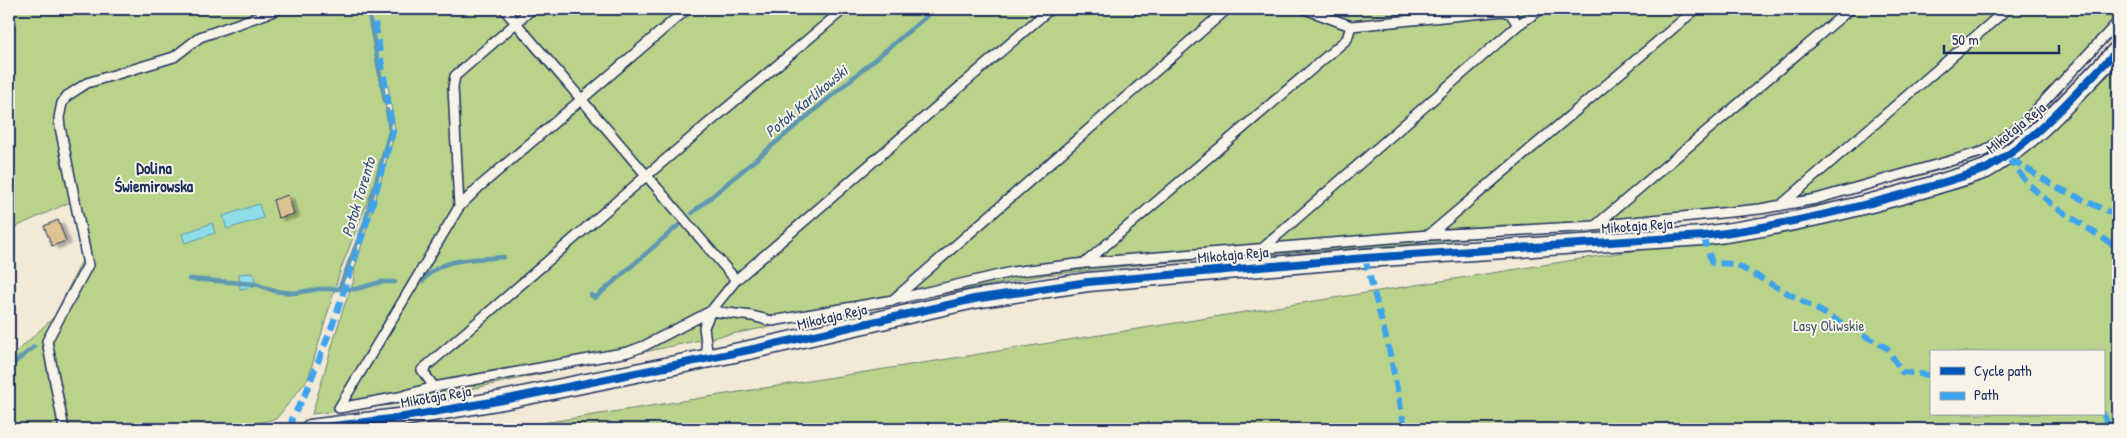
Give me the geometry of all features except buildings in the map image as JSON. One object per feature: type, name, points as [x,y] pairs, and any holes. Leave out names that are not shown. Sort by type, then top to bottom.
[{"type":"street","name":"Mikołaja Reja","points":[[310,429],[398,418],[503,400],[708,358],[974,299],[1088,282],[1366,258],[1704,236],[1756,229],[1810,218],[1986,169],[2007,157],[2025,142],[2058,112],[2118,50]]},
{"type":"lane","points":[[504,9],[736,280]]},
{"type":"lane","points":[[459,207],[453,88],[455,76],[532,9]]},
{"type":"lane","points":[[687,9],[479,187],[459,207],[339,408],[399,397],[434,388],[628,352],[644,346],[711,311],[752,316],[772,321],[893,300],[1012,272],[1085,263],[1429,235],[1594,226],[1779,206],[1816,200],[1985,151],[2021,126],[2118,22]]},
{"type":"lane","points":[[434,388],[422,370],[646,176],[844,9]]},
{"type":"lane","points":[[708,358],[704,328],[711,311],[736,280],[1050,9]]},
{"type":"lane","points":[[893,300],[1227,9]]},
{"type":"lane","points":[[1305,9],[1351,26],[1504,11],[1511,14],[1518,25]]},
{"type":"lane","points":[[1262,249],[1518,25],[1541,9]]},
{"type":"lane","points":[[1429,235],[1696,9]]},
{"type":"lane","points":[[1594,226],[1850,9]]},
{"type":"lane","points":[[1779,206],[2007,9]]},
{"type":"lane","points":[[64,429],[47,341],[88,265],[60,127],[59,118],[62,103],[67,96],[86,83],[165,60],[185,49],[200,37],[277,10]]},
{"type":"lane","points":[[1085,263],[1347,38],[1351,26]]},
{"type":"green space","points":[[9,9],[2118,9],[2118,30],[2026,128],[1984,157],[1909,179],[1764,211],[1412,244],[1149,264],[1045,275],[705,339],[400,404],[312,414],[343,309],[353,283],[355,268],[395,131],[388,85],[382,84],[389,130],[373,188],[341,268],[308,379],[276,419],[228,429],[9,429],[9,359],[54,317],[82,261],[70,202],[9,230]]},
{"type":"green space","name":"Lasy Oliwskie","points":[[2118,66],[2118,429],[505,429],[1859,215],[1971,185],[2029,151]]},
{"type":"water","points":[[259,204],[263,218],[227,229],[223,216]]},
{"type":"water","points":[[212,223],[215,233],[185,243],[182,234]]},
{"type":"water","points":[[253,273],[256,284],[254,287],[240,289],[239,274]]},
{"type":"waterway","name":"Potok Torento","points":[[368,9],[385,102]]},
{"type":"waterway","name":"Potok Karlikowski","points":[[692,213],[935,9]]},
{"type":"waterway","name":"Potok Torento","points":[[339,289],[364,225],[390,131],[387,110]]},
{"type":"waterway","name":"Potok Karlikowski","points":[[591,295],[595,298],[681,223]]},
{"type":"waterway","name":"Potok Karlikowski","points":[[423,281],[430,273],[449,263],[471,259],[504,257]]},
{"type":"waterway","name":"Potok Karlikowski","points":[[189,279],[256,284],[274,291],[294,293],[319,289],[356,289],[381,282],[395,282]]},
{"type":"waterway","name":"Potok Karlikowski","points":[[9,367],[34,347]]},
{"type":"marked path","points":[[291,429],[292,418],[305,395],[334,321],[369,216],[393,132],[373,9]]},
{"type":"marked path","points":[[9,156],[12,176],[9,191]]},
{"type":"marked path","points":[[2007,157],[2028,184],[2054,206],[2118,248]]},
{"type":"marked path","points":[[2011,159],[2058,188],[2118,216]]},
{"type":"marked path","points":[[1703,236],[1712,263],[1735,264],[1887,348],[1902,372],[1930,375]]},
{"type":"marked path","points":[[1365,258],[1389,349],[1405,429]]},
{"type":"marked path","points":[[2104,415],[2110,429]]},
{"type":"cycle path","points":[[310,429],[398,418],[503,400],[749,350],[974,299],[1088,282],[1365,258],[1703,236],[1775,225],[1882,200],[1986,169],[2023,144],[2040,129],[2118,50]]},
{"type":"district","name":"Dolina Świemirowska","points":[[154,177]]}]
